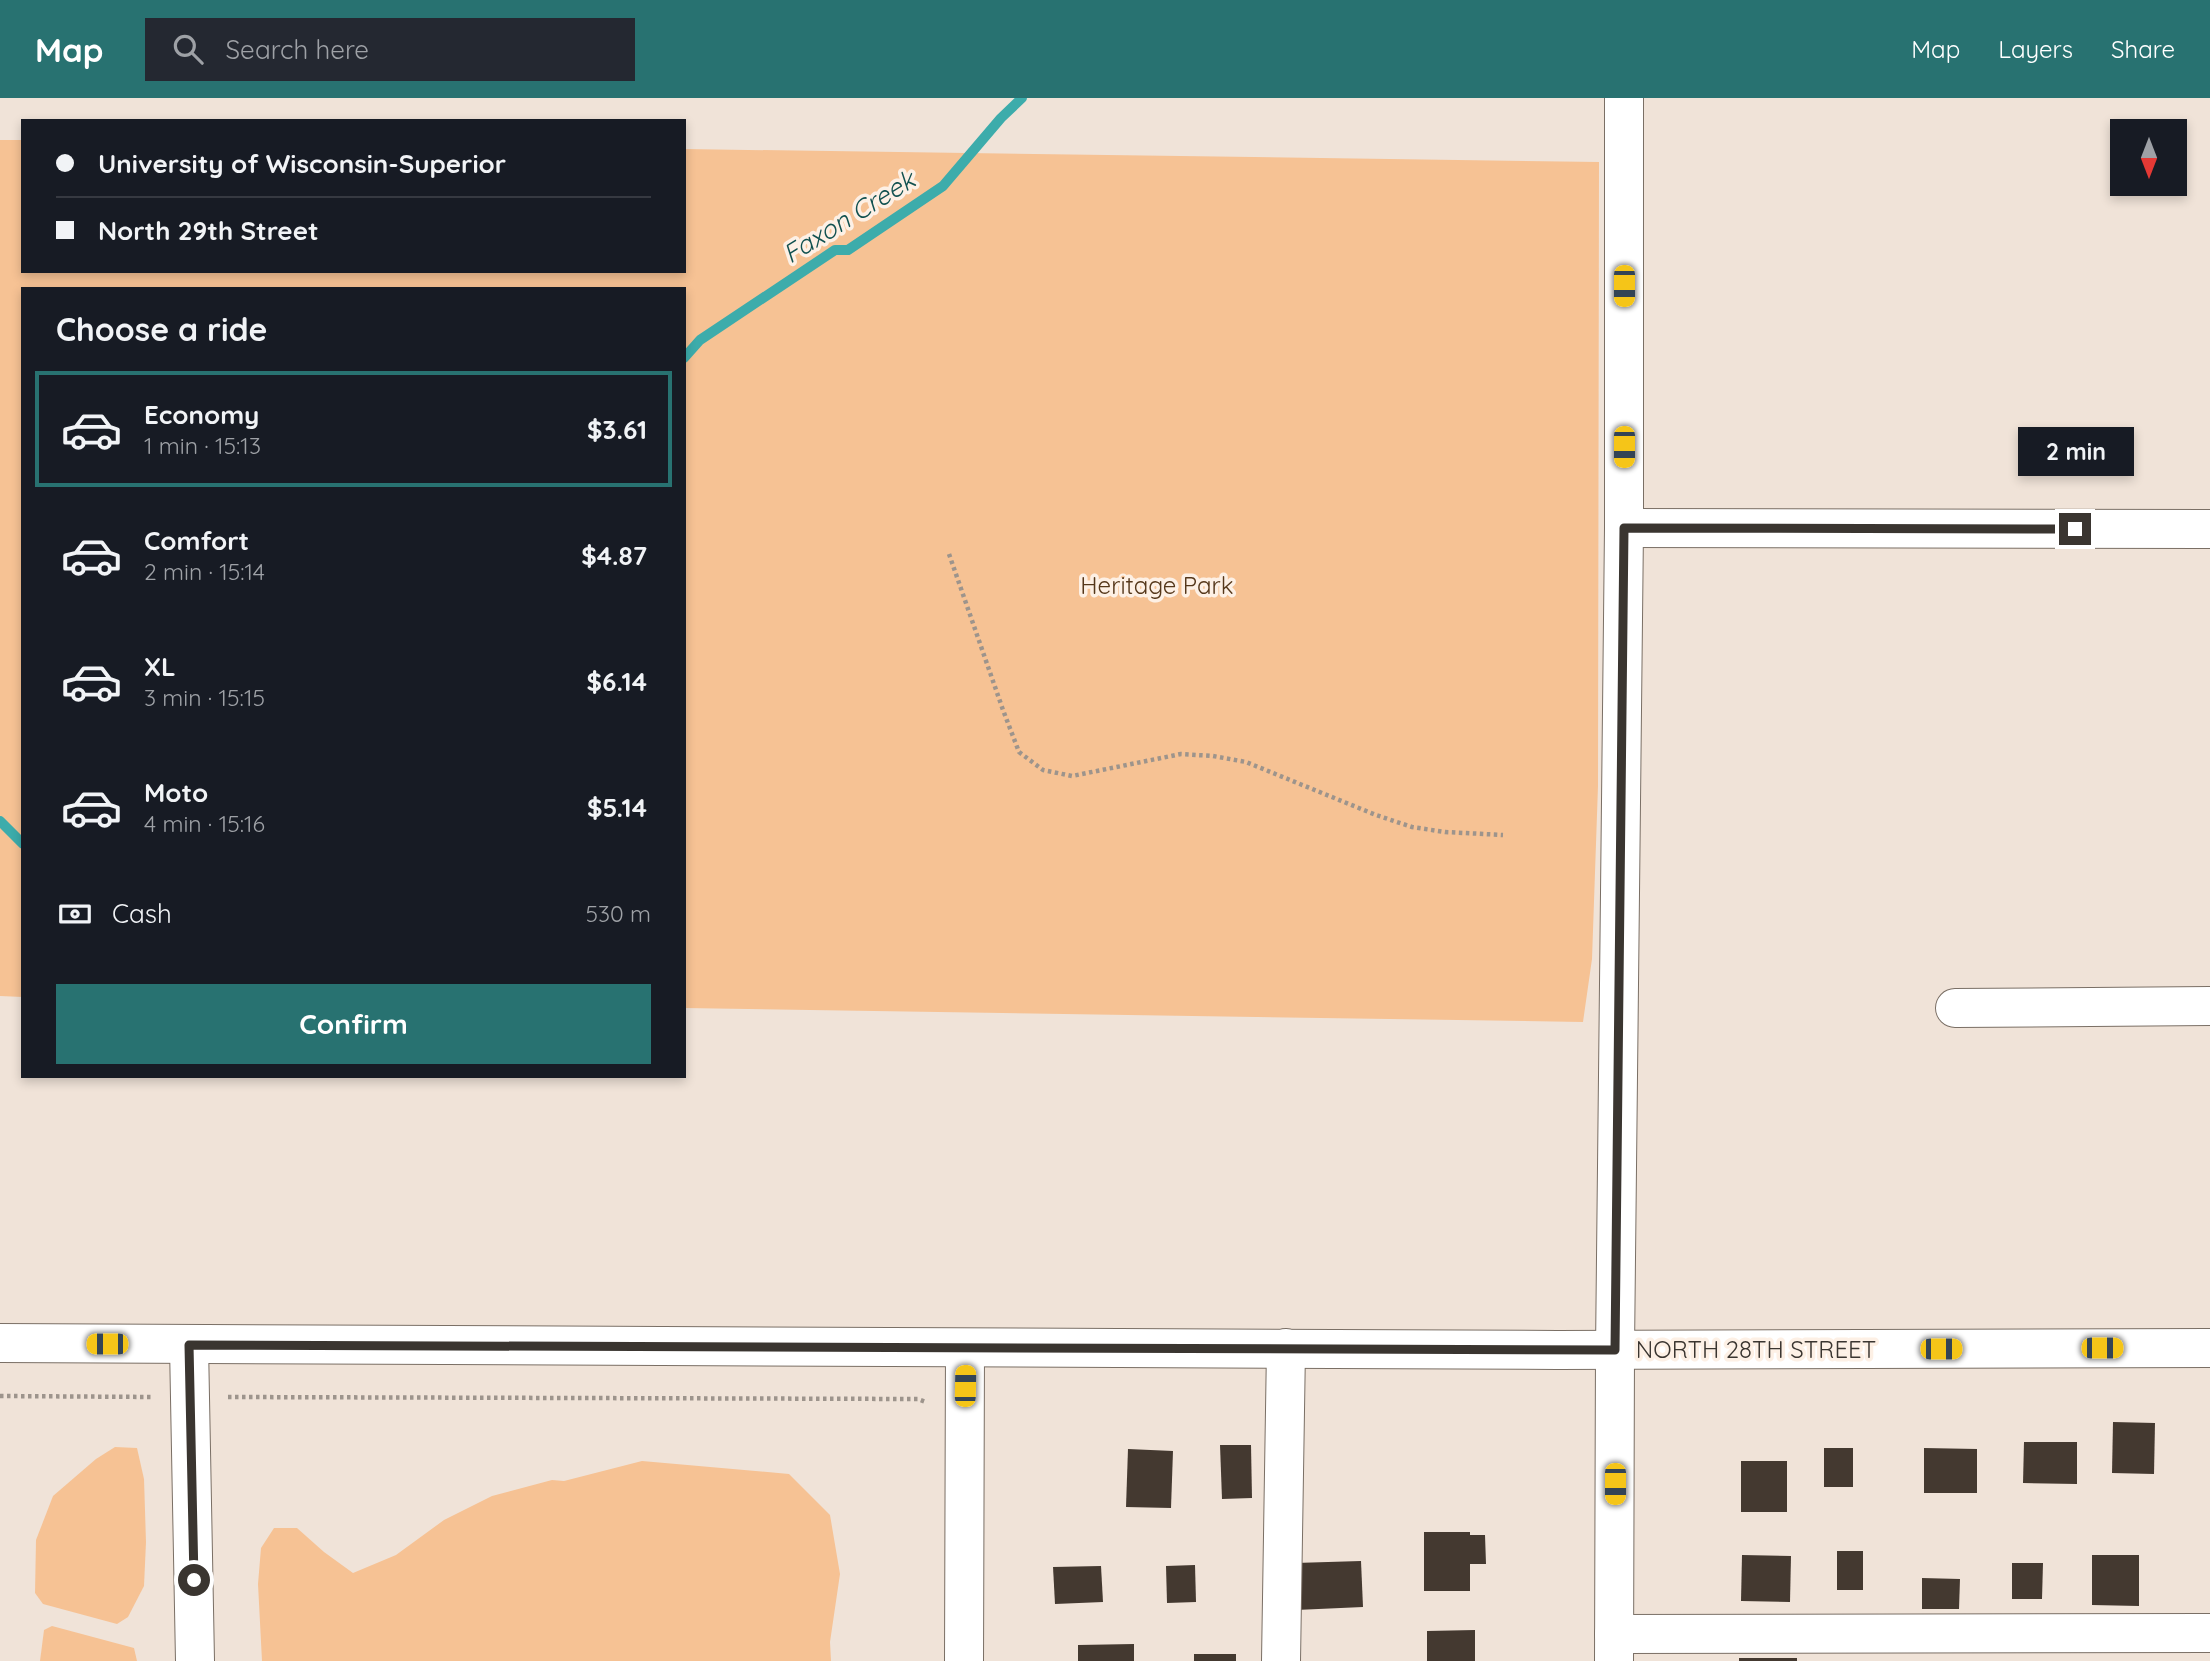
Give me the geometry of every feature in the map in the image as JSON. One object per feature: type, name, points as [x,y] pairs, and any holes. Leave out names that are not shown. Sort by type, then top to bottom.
[{"type":"street","points":[[1624,98],[1624,528],[1614,1647],[1956,1647],[2210,1633]]},
{"type":"street","points":[[1624,528],[2210,529]]},
{"type":"street","points":[[1955,1008],[2210,1006]]},
{"type":"street","name":"NORTH 28TH STREET","points":[[0,1343],[1615,1350],[2210,1348]]},
{"type":"street","points":[[189,1345],[195,1661]]},
{"type":"street","points":[[964,1661],[965,1348]]},
{"type":"street","points":[[1281,1661],[1286,1348]]},
{"type":"path","points":[[949,554],[1019,752],[1043,770],[1072,776],[1181,754],[1213,756],[1246,762],[1412,827],[1503,835]]},
{"type":"path","points":[[0,1396],[918,1399],[933,1405],[965,1405]]},
{"type":"green space","name":"Heritage Park","points":[[0,140],[21,140],[21,273],[686,273],[686,149],[1599,162],[1598,786],[1592,959],[1583,1022],[686,1008],[686,287],[21,287],[21,997],[0,996]]},
{"type":"green space","points":[[115,1447],[137,1448],[144,1479],[146,1542],[144,1586],[128,1617],[117,1624],[43,1604],[35,1593],[36,1540],[53,1496],[96,1459]]},
{"type":"green space","points":[[642,1461],[789,1474],[830,1515],[840,1574],[830,1642],[831,1661],[262,1661],[258,1584],[261,1548],[274,1528],[297,1528],[353,1573],[396,1555],[444,1520],[492,1496]]},
{"type":"green space","points":[[52,1626],[134,1648],[137,1661],[40,1661],[44,1630]]},
{"type":"building","points":[[2113,1422],[2155,1423],[2154,1474],[2112,1473]]},
{"type":"building","points":[[2024,1442],[2077,1442],[2077,1484],[2023,1483]]},
{"type":"building","points":[[1220,1445],[1251,1445],[1252,1498],[1222,1499]]},
{"type":"building","points":[[1824,1448],[1853,1448],[1853,1487],[1824,1487]]},
{"type":"building","points":[[1924,1448],[1977,1449],[1977,1493],[1924,1493]]},
{"type":"building","points":[[1128,1449],[1173,1451],[1171,1508],[1126,1507]]},
{"type":"building","points":[[1741,1461],[1787,1461],[1787,1512],[1741,1512]]},
{"type":"building","points":[[1424,1532],[1470,1532],[1470,1535],[1485,1535],[1486,1564],[1470,1564],[1470,1591],[1424,1591]]},
{"type":"building","points":[[1837,1551],[1863,1551],[1863,1590],[1837,1590]]},
{"type":"building","points":[[1742,1555],[1791,1556],[1790,1602],[1741,1601]]},
{"type":"building","points":[[2092,1555],[2139,1555],[2139,1606],[2092,1605]]},
{"type":"building","points":[[1361,1561],[1363,1607],[1296,1610],[1295,1563]]},
{"type":"building","points":[[2012,1563],[2043,1563],[2042,1599],[2012,1599]]},
{"type":"building","points":[[1195,1565],[1196,1602],[1167,1603],[1166,1566]]},
{"type":"building","points":[[1101,1566],[1103,1602],[1055,1604],[1053,1567]]},
{"type":"building","points":[[1922,1578],[1960,1579],[1959,1609],[1922,1609]]},
{"type":"building","points":[[1475,1630],[1475,1661],[1427,1661],[1427,1631]]},
{"type":"building","points":[[1134,1644],[1134,1661],[1078,1661],[1078,1645]]},
{"type":"building","points":[[1194,1654],[1236,1654],[1236,1661],[1194,1661]]},
{"type":"building","points":[[1739,1658],[1797,1658],[1797,1661],[1739,1661]]},
{"type":"waterway","name":"Faxon Creek","points":[[686,356],[700,340],[835,250],[848,250],[943,186],[1001,118],[1022,98]]},
{"type":"waterway","name":"Faxon Creek","points":[[0,821],[21,842]]},
{"type":"route","points":[[194,1580],[189,1345],[1615,1350],[1624,528],[2075,529]]}]
